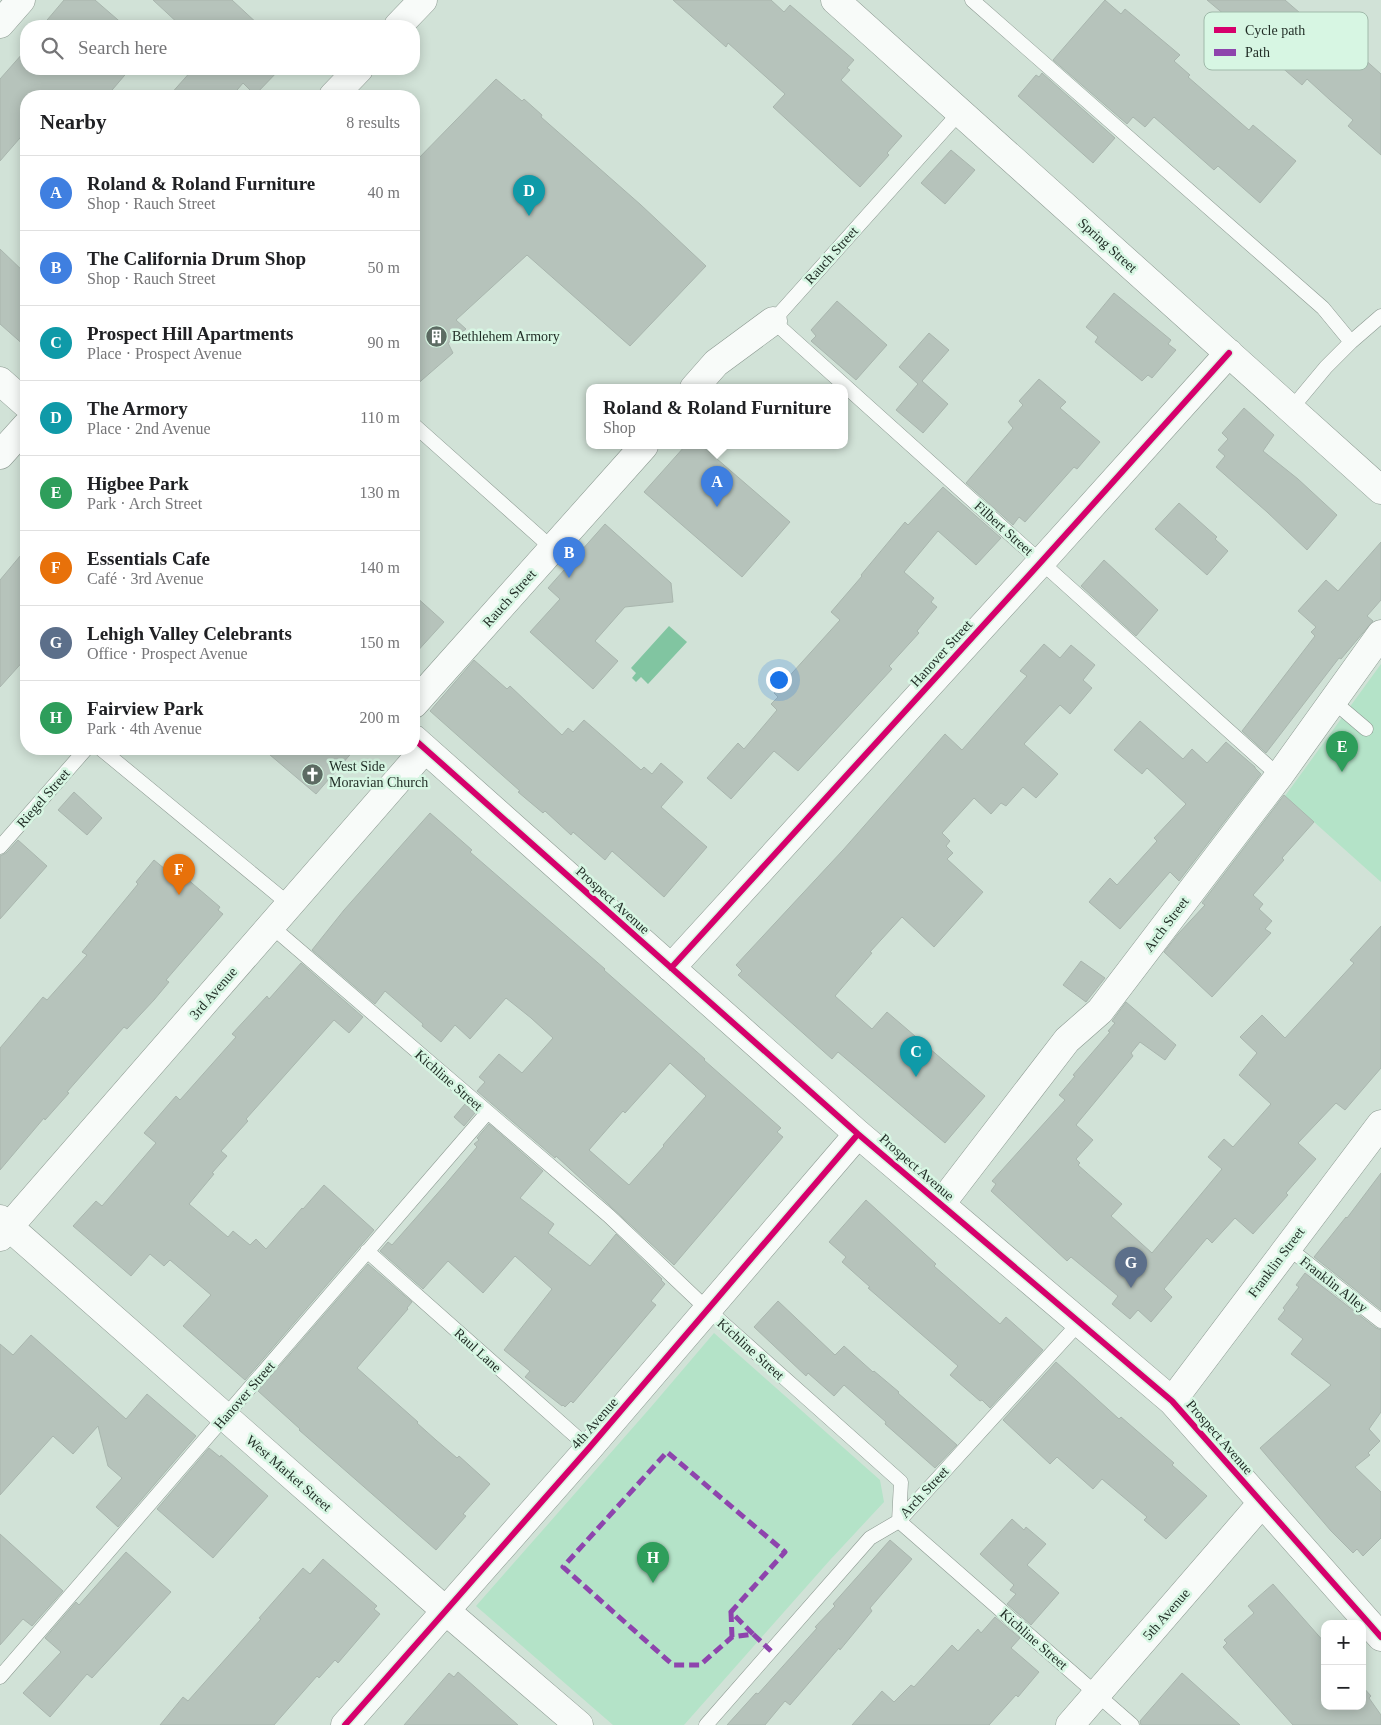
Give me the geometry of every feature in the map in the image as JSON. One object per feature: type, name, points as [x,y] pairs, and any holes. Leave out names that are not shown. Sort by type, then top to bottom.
[{"type":"street","points":[[0,24],[21,0]]},
{"type":"street","points":[[404,20],[423,0]]},
{"type":"street","name":"Spring Street","points":[[834,0],[1381,490]]},
{"type":"street","points":[[339,90],[353,75]]},
{"type":"street","name":"Rauch Street","points":[[698,384],[716,363],[773,321]]},
{"type":"street","name":"Hanover Street","points":[[671,968],[1229,354]]},
{"type":"street","points":[[0,381],[20,399]]},
{"type":"street","points":[[0,455],[20,433]]},
{"type":"street","name":"Rauch Street","points":[[420,697],[641,449]]},
{"type":"street","name":"Arch Street","points":[[941,1204],[1067,1040],[1100,1011],[1279,776],[1381,634]]},
{"type":"street","name":"Prospect Avenue","points":[[420,745],[858,1134],[1172,1401],[1381,1637]]},
{"type":"street","name":"3rd Avenue","points":[[3,1227],[290,905],[410,755]]},
{"type":"street","name":"Franklin Street","points":[[1172,1401],[1381,1124]]},
{"type":"street","name":"4th Avenue","points":[[345,1725],[589,1448],[858,1134]]},
{"type":"street","name":"West Market Street","points":[[3,1227],[225,1416],[446,1611],[579,1725]]},
{"type":"street","name":"5th Avenue","points":[[1070,1725],[1262,1503]]},
{"type":"lane","points":[[972,0],[1322,308],[1350,342]]},
{"type":"lane","name":"Rauch Street","points":[[773,321],[960,112]]},
{"type":"lane","points":[[1291,409],[1350,342],[1381,316]]},
{"type":"lane","name":"Filbert Street","points":[[773,321],[843,384]]},
{"type":"lane","name":"Filbert Street","points":[[848,388],[1279,776]]},
{"type":"lane","points":[[420,430],[553,549]]},
{"type":"lane","points":[[1333,701],[1366,729]]},
{"type":"lane","name":"Riegel Street","points":[[0,847],[81,755]]},
{"type":"lane","points":[[108,755],[290,905]]},
{"type":"lane","name":"Kichline Street","points":[[271,926],[609,1216],[707,1309],[901,1482],[898,1521],[1132,1725]]},
{"type":"lane","name":"Hanover Street","points":[[0,1677],[487,1113]]},
{"type":"lane","name":"Franklin Alley","points":[[1287,1247],[1381,1321]]},
{"type":"lane","name":"Raul Lane","points":[[367,1251],[589,1448]]},
{"type":"lane","name":"Arch Street","points":[[706,1725],[870,1538],[898,1521],[1080,1322]]},
{"type":"shaded area","points":[[669,626],[687,642],[648,684],[641,677],[636,682],[632,678],[636,673],[631,668]]},
{"type":"shaded area","points":[[1381,664],[1381,882],[1285,796]]},
{"type":"shaded area","points":[[714,1333],[880,1480],[884,1502],[684,1725],[613,1725],[476,1606]]},
{"type":"building","points":[[64,0],[95,0],[118,20],[47,20]]},
{"type":"building","points":[[153,0],[232,0],[254,20],[175,20]]},
{"type":"building","points":[[673,0],[771,0],[784,12],[790,5],[854,60],[847,68],[850,70],[841,80],[902,136],[887,153],[889,155],[860,187],[773,107],[785,94],[728,43],[726,47]]},
{"type":"building","points":[[1105,0],[1121,14],[1125,9],[1180,55],[1174,61],[1190,75],[1188,77],[1249,130],[1253,125],[1296,161],[1260,203],[1218,166],[1214,170],[1154,117],[1145,127],[1133,117],[1127,124],[1053,60]]},
{"type":"building","points":[[1207,0],[1285,0],[1299,12],[1221,12]]},
{"type":"building","points":[[20,56],[20,75],[125,75],[112,90],[20,90],[20,138],[0,161],[0,79]]},
{"type":"building","points":[[1368,62],[1381,74],[1381,155],[1348,126],[1353,120],[1307,79],[1302,85],[1285,70],[1368,70]]},
{"type":"building","points":[[1042,73],[1115,138],[1093,163],[1018,96],[1036,75],[1039,77]]},
{"type":"building","points":[[188,75],[274,75],[260,90],[250,90],[243,83],[237,90],[174,90]]},
{"type":"building","points":[[496,79],[522,101],[524,99],[542,115],[541,117],[641,205],[706,266],[630,346],[527,255],[456,320],[466,329],[448,343],[453,353],[420,382],[420,157]]},
{"type":"building","points":[[951,150],[975,170],[945,204],[921,183]]},
{"type":"building","points":[[0,249],[20,268],[20,342],[0,324]]},
{"type":"building","points":[[1114,293],[1171,340],[1168,344],[1176,350],[1152,378],[1148,375],[1142,381],[1095,342],[1098,337],[1086,327]]},
{"type":"building","points":[[837,301],[887,345],[856,380],[811,341],[816,336],[811,330]]},
{"type":"building","points":[[929,333],[949,350],[922,381],[948,404],[923,433],[896,410],[918,384],[899,367]]},
{"type":"building","points":[[1039,379],[1066,402],[1060,408],[1100,442],[1077,469],[1074,467],[1025,522],[1019,517],[1013,525],[966,483],[1013,428],[1008,422],[1023,405],[1019,401]]},
{"type":"building","points":[[1244,408],[1274,435],[1263,451],[1298,479],[1337,515],[1307,550],[1216,467],[1225,456],[1218,450],[1228,439],[1222,433]]},
{"type":"building","points":[[682,449],[705,449],[790,522],[742,577],[644,492]]},
{"type":"building","points":[[943,487],[1001,538],[976,565],[938,531],[904,572],[934,598],[931,602],[937,607],[917,631],[919,633],[889,666],[892,669],[798,771],[774,751],[731,799],[707,778],[738,743],[744,749],[777,710],[771,704],[778,697],[774,693],[840,620],[831,612],[905,522],[908,525]]},
{"type":"building","points":[[1179,503],[1217,537],[1215,539],[1228,551],[1207,575],[1155,529]]},
{"type":"building","points":[[605,524],[671,583],[673,602],[625,607],[595,641],[618,661],[593,689],[530,632],[560,599],[548,588]]},
{"type":"building","points":[[1381,542],[1381,600],[1367,616],[1373,621],[1341,659],[1339,658],[1266,753],[1242,731],[1315,636],[1311,632],[1316,627],[1298,611],[1326,580],[1338,591]]},
{"type":"building","points":[[20,556],[20,665],[0,687],[0,580]]},
{"type":"building","points":[[1104,560],[1158,610],[1136,636],[1081,586]]},
{"type":"building","points":[[420,600],[444,622],[420,648]]},
{"type":"building","points":[[1044,644],[1060,658],[1071,645],[1095,665],[1083,680],[1092,688],[1070,714],[1060,705],[1024,744],[1058,774],[1036,798],[1023,787],[1006,806],[1001,803],[991,814],[974,798],[942,833],[950,841],[946,846],[953,853],[947,859],[983,892],[934,947],[902,917],[870,952],[872,953],[835,996],[872,1029],[887,1012],[985,1096],[945,1143],[838,1052],[832,1059],[738,975],[742,971],[736,965],[843,850],[945,734],[962,750],[1027,676],[1020,671]]},
{"type":"building","points":[[474,660],[507,689],[510,686],[562,735],[568,728],[573,732],[584,720],[641,770],[644,767],[652,774],[661,763],[683,782],[661,807],[707,847],[664,897],[612,851],[605,860],[573,832],[571,835],[545,811],[543,813],[430,711]]},
{"type":"building","points":[[1140,721],[1183,759],[1192,749],[1207,763],[1226,742],[1261,774],[1179,881],[1170,872],[1120,929],[1089,902],[1110,878],[1117,885],[1157,841],[1154,838],[1186,804],[1147,768],[1142,774],[1114,750]]},
{"type":"building","name":"West Side Moravian Church","points":[[270,755],[350,755],[316,794]]},
{"type":"building","points":[[74,792],[102,818],[87,835],[58,810]]},
{"type":"building","points":[[1284,795],[1314,822],[1253,895],[1263,904],[1259,909],[1272,921],[1265,929],[1271,933],[1212,997],[1164,952],[1205,905],[1202,903]]},
{"type":"building","points":[[430,813],[472,850],[470,852],[605,969],[781,1128],[777,1132],[783,1137],[674,1265],[556,1156],[555,1158],[477,1091],[485,1082],[479,1077],[499,1054],[522,1073],[553,1038],[506,998],[470,1039],[455,1025],[441,1042],[385,991],[375,1004],[312,950],[344,910]],"holes":[[[670,1063],[706,1096],[629,1185],[589,1150],[623,1111],[625,1113]]]},
{"type":"building","points":[[18,840],[47,866],[0,919],[0,856],[6,853]]},
{"type":"building","points":[[154,860],[182,883],[186,878],[220,907],[218,910],[223,914],[166,980],[169,982],[154,1000],[127,1029],[124,1027],[67,1092],[69,1093],[45,1120],[44,1118],[0,1170],[0,1048],[43,997],[47,1000],[87,955],[82,952],[138,884],[136,882]]},
{"type":"building","points":[[1381,926],[1381,1068],[1345,1110],[1336,1103],[1298,1143],[1316,1159],[1286,1193],[1288,1195],[1253,1234],[1235,1218],[1212,1243],[1207,1238],[1164,1289],[1172,1297],[1151,1322],[1138,1310],[1130,1319],[1112,1304],[1118,1296],[1071,1257],[1067,1261],[991,1191],[996,1184],[992,1181],[1065,1100],[1059,1095],[1075,1076],[1073,1075],[1110,1032],[1108,1031],[1115,1023],[1112,1021],[1126,1002],[1176,1045],[1165,1060],[1140,1042],[1131,1053],[1133,1056],[1076,1125],[1093,1140],[1076,1159],[1080,1163],[1078,1165],[1122,1204],[1111,1216],[1152,1253],[1222,1169],[1208,1157],[1224,1139],[1233,1147],[1271,1104],[1239,1075],[1257,1053],[1240,1037],[1262,1015],[1285,1038],[1354,963],[1350,960]]},
{"type":"building","points":[[1081,961],[1105,978],[1086,1002],[1063,985]]},
{"type":"building","points":[[301,963],[363,1017],[349,1033],[334,1020],[246,1119],[248,1121],[221,1151],[227,1156],[189,1204],[228,1237],[233,1231],[250,1245],[256,1239],[266,1249],[324,1185],[374,1230],[245,1380],[183,1326],[211,1295],[170,1260],[164,1266],[150,1254],[131,1276],[73,1226],[96,1201],[102,1206],[156,1143],[144,1133],[176,1096],[180,1100],[236,1037],[232,1034],[267,996],[269,999]]},
{"type":"building","points":[[465,1104],[475,1113],[464,1126],[454,1117]]},
{"type":"building","points":[[489,1124],[543,1171],[520,1198],[554,1224],[548,1233],[590,1266],[616,1234],[665,1284],[651,1301],[656,1305],[573,1403],[571,1401],[565,1407],[525,1377],[530,1371],[504,1350],[552,1289],[515,1256],[483,1293],[448,1261],[423,1289],[380,1251],[388,1242],[392,1245],[444,1186],[477,1147],[474,1144],[479,1140],[477,1138]]},
{"type":"building","points":[[1381,1173],[1381,1310],[1314,1257]]},
{"type":"building","points":[[866,1200],[936,1264],[934,1266],[1000,1324],[1006,1317],[1043,1350],[990,1408],[950,1375],[958,1366],[868,1288],[870,1287],[842,1262],[846,1257],[829,1242]]},
{"type":"building","points":[[368,1264],[412,1302],[357,1368],[436,1440],[457,1458],[459,1456],[490,1484],[463,1514],[466,1516],[436,1550],[299,1430],[258,1391]]},
{"type":"building","points":[[1305,1273],[1381,1330],[1381,1412],[1369,1429],[1380,1441],[1368,1453],[1370,1455],[1355,1467],[1381,1492],[1381,1538],[1363,1556],[1357,1549],[1353,1553],[1331,1531],[1260,1448],[1331,1385],[1291,1354],[1303,1339],[1278,1319],[1285,1310],[1283,1308],[1299,1287],[1296,1285]]},
{"type":"building","points":[[778,1301],[835,1355],[844,1346],[899,1392],[957,1445],[935,1468],[844,1385],[834,1396],[808,1373],[806,1376],[754,1327]]},
{"type":"building","points":[[31,1335],[126,1419],[147,1394],[196,1436],[118,1527],[96,1507],[122,1478],[108,1466],[98,1426],[73,1454],[53,1436],[0,1495],[0,1344],[13,1355]]},
{"type":"building","points":[[1056,1362],[1119,1419],[1121,1417],[1174,1463],[1172,1465],[1207,1496],[1166,1539],[1144,1520],[1147,1517],[1102,1479],[1093,1489],[1057,1457],[1050,1464],[1003,1420]]},
{"type":"building","points":[[209,1448],[220,1457],[221,1455],[268,1496],[213,1558],[157,1509]]},
{"type":"building","points":[[1012,1519],[1024,1530],[1026,1527],[1046,1544],[1027,1565],[1059,1593],[1031,1625],[1007,1604],[1016,1594],[1010,1590],[1014,1585],[980,1554]]},
{"type":"building","points":[[0,1534],[63,1591],[32,1626],[23,1619],[0,1645]]},
{"type":"building","points":[[890,1540],[912,1559],[870,1608],[872,1611],[840,1650],[839,1648],[790,1705],[785,1701],[765,1725],[727,1725],[756,1693],[758,1694],[817,1628],[815,1627],[835,1606],[833,1604]]},
{"type":"building","points":[[126,1552],[171,1592],[92,1678],[87,1674],[50,1717],[23,1693],[61,1652],[45,1638],[76,1602],[79,1605]]},
{"type":"building","points":[[323,1559],[377,1606],[374,1609],[380,1614],[338,1663],[335,1660],[319,1678],[317,1676],[274,1725],[160,1725],[183,1697],[188,1701],[261,1619],[259,1618],[303,1568],[310,1574]]},
{"type":"building","points":[[1273,1584],[1321,1638],[1321,1710],[1366,1710],[1366,1690],[1381,1715],[1381,1725],[1293,1725],[1223,1647],[1227,1643],[1224,1640],[1254,1613],[1248,1606]]},
{"type":"building","points":[[995,1617],[1020,1638],[1011,1648],[1039,1672],[1018,1697],[1016,1695],[989,1725],[852,1725],[882,1691],[894,1702],[911,1685],[914,1687],[952,1645],[958,1651],[978,1629],[981,1633]]},
{"type":"building","points":[[458,1672],[518,1725],[404,1725],[449,1673],[454,1677]]},
{"type":"building","points":[[1182,1673],[1240,1725],[1141,1725],[1140,1721]]},
{"type":"marked path","points":[[753,1634],[731,1612],[785,1552],[667,1452],[563,1567],[673,1665],[700,1665],[732,1637],[753,1634],[771,1651]]},
{"type":"marked path","points":[[731,1612],[732,1637]]},
{"type":"cycle path","points":[[671,968],[1229,353]]},
{"type":"cycle path","points":[[420,744],[858,1134],[1172,1401],[1381,1637]]},
{"type":"cycle path","points":[[345,1725],[589,1448],[858,1134]]},
{"type":"place","name":"The Armory","points":[[529,216]]},
{"type":"place","name":"Bethlehem Armory","points":[[436,336]]},
{"type":"place","name":"Roland & Roland Furniture","points":[[717,507]]},
{"type":"place","name":"The California Drum Shop","points":[[569,578]]},
{"type":"place","name":"Higbee Park","points":[[1342,772]]},
{"type":"place","name":"West Side Moravian Church","points":[[313,774]]},
{"type":"place","name":"Essentials Cafe","points":[[179,895]]},
{"type":"place","name":"Prospect Hill Apartments","points":[[916,1077]]},
{"type":"place","name":"Lehigh Valley Celebrants","points":[[1131,1288]]},
{"type":"place","name":"Fairview Park","points":[[653,1583]]}]
